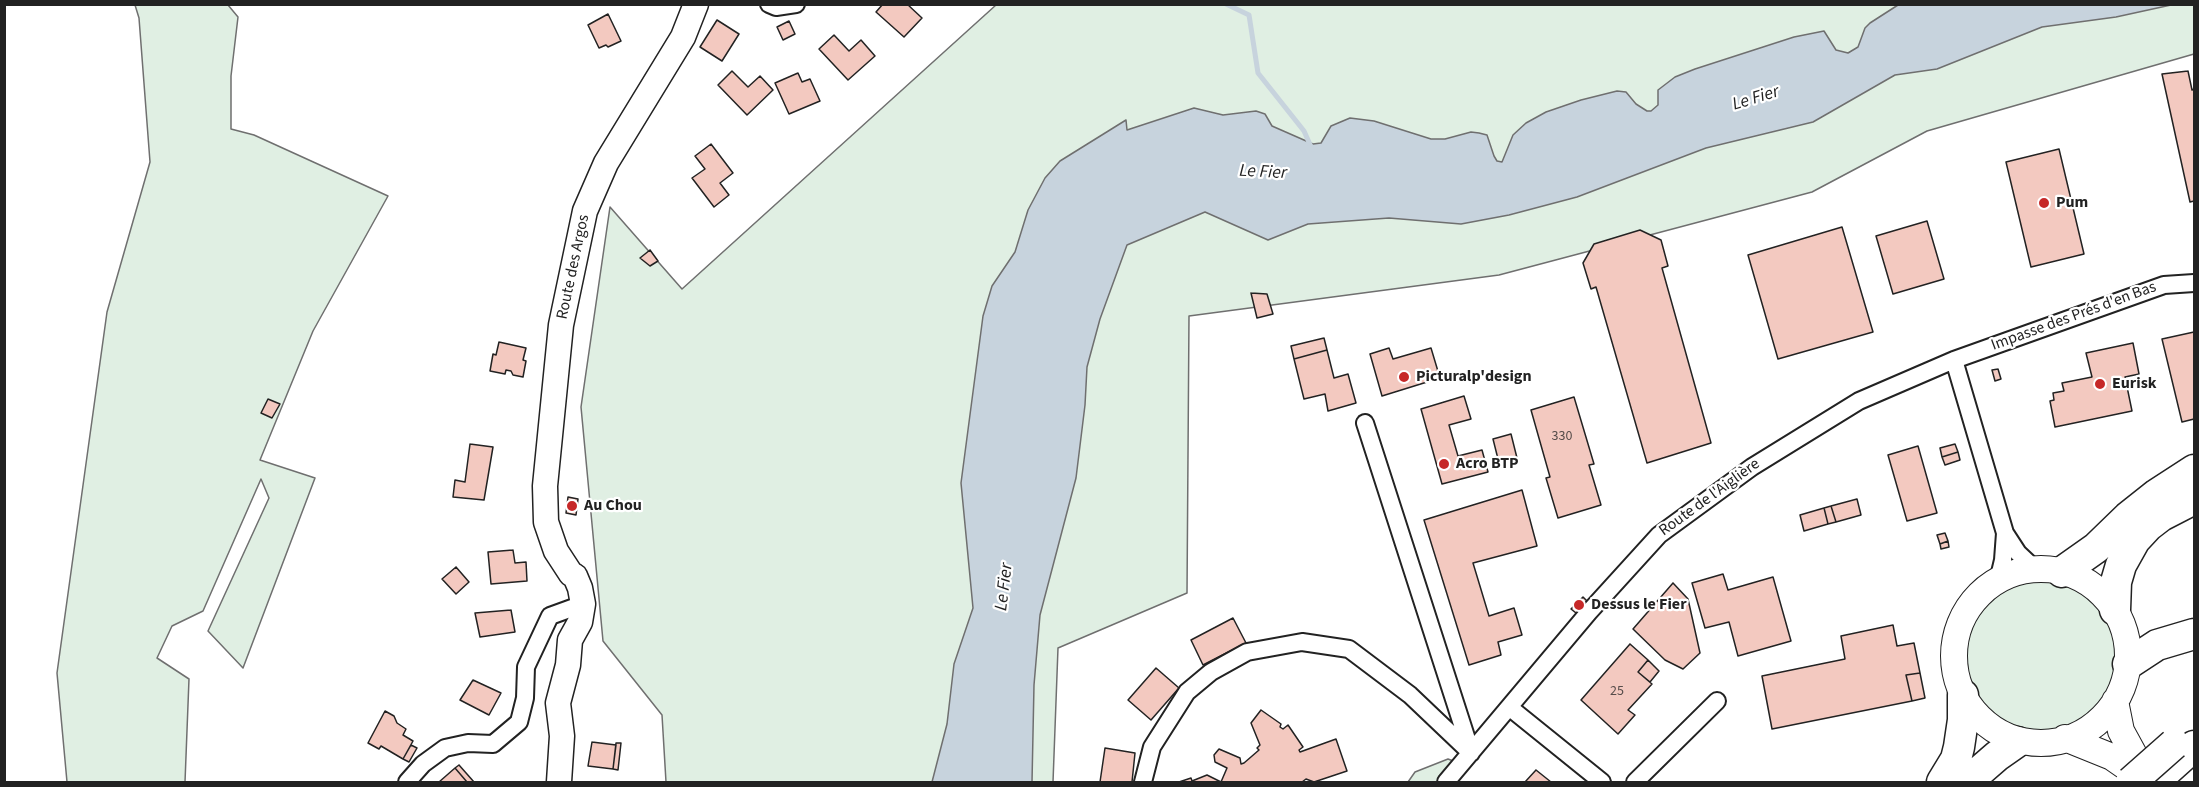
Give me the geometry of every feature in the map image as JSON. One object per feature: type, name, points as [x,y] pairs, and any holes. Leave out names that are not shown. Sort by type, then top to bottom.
[{"type":"highway","points":[[2048,570],[2096,548],[2150,499],[2172,482],[2194,470]]},
{"type":"highway","points":[[2115,610],[2116,582],[2121,565],[2135,540],[2161,516],[2194,499]]},
{"type":"highway","points":[[2127,664],[2157,645],[2194,634]]},
{"type":"highway","points":[[1942,783],[1956,759],[1959,747],[1964,720],[1963,695]]},
{"type":"highway","points":[[1967,783],[1996,756],[2017,742]]},
{"type":"highway","points":[[2150,783],[2187,743]]},
{"type":"highway","points":[[2131,783],[2187,743]]},
{"type":"main road","points":[[2048,570],[2093,585],[2115,610],[2126,636],[2127,664],[2123,684],[2115,701],[2098,720],[2077,734],[2065,738],[2036,744],[2017,742],[1984,723],[1969,706],[1954,666],[1954,644],[1957,632],[1974,600],[1998,581],[2010,575],[2048,570]]},
{"type":"main road","points":[[2115,701],[2121,731],[2150,783]]},
{"type":"main road","points":[[2065,738],[2112,757],[2150,783]]},
{"type":"street","name":"Route des Argos","points":[[559,783],[562,736],[558,703],[568,665],[579,652],[586,632],[581,613],[580,588],[575,576],[578,572],[558,537],[546,522],[544,486],[561,325],[585,211],[606,163],[683,37],[696,4]]},
{"type":"street","points":[[769,4],[776,7],[796,4]]},
{"type":"street","name":"Impasse des Prés d'en Bas","points":[[1954,360],[2164,285],[2194,283]]},
{"type":"street","points":[[1954,360],[2005,533],[2018,553],[2048,570]]},
{"type":"street","name":"Route de l'Aiglière","points":[[1446,783],[1589,612],[1659,535],[1752,467],[1859,401],[1954,360]]},
{"type":"street","points":[[1365,423],[1471,753]]},
{"type":"street","points":[[1998,581],[2003,560],[2005,533]]},
{"type":"street","points":[[407,783],[423,764],[445,748],[468,743],[493,744],[519,722],[525,698],[526,667],[550,616],[581,613]]},
{"type":"street","points":[[1143,783],[1152,747],[1187,692],[1211,672],[1248,652],[1302,642],[1349,650],[1410,695],[1471,753]]},
{"type":"street","points":[[1635,783],[1717,701]]},
{"type":"street","points":[[1509,707],[1602,783]]},
{"type":"green space","points":[[135,5],[228,5],[238,17],[231,76],[231,129],[254,135],[388,196],[313,331],[260,460],[315,478],[243,668],[208,631],[269,498],[261,479],[203,611],[172,626],[157,658],[189,679],[185,782],[67,782],[57,673],[107,312],[150,162],[139,18]]},
{"type":"green space","points":[[996,5],[2194,5],[2194,54],[1927,131],[1812,192],[1499,275],[1189,316],[1187,593],[1058,648],[1053,782],[666,782],[662,715],[603,641],[581,407],[610,207],[682,289]]},
{"type":"green space","points":[[2042,581],[2057,582],[2071,587],[2096,603],[2112,628],[2117,642],[2117,672],[2112,686],[2096,711],[2071,727],[2057,732],[2042,733],[2027,732],[2013,727],[1988,711],[1972,686],[1967,672],[1966,657],[1967,642],[1972,628],[1988,603],[2013,587],[2027,582]]},
{"type":"green space","points":[[1448,759],[1456,762],[1438,782],[1408,782],[1415,772]]},
{"type":"water","name":"Le Fier","points":[[1898,5],[2171,5],[2116,17],[2042,27],[1937,69],[1895,75],[1813,122],[1706,148],[1577,197],[1509,215],[1461,224],[1389,218],[1308,224],[1268,240],[1205,212],[1127,245],[1100,319],[1087,367],[1076,478],[1040,615],[1034,685],[1032,782],[932,782],[947,724],[954,664],[973,608],[961,483],[983,316],[992,286],[1015,252],[1028,210],[1045,178],[1060,161],[1126,120],[1127,130],[1194,108],[1223,115],[1256,111],[1265,114],[1272,126],[1313,144],[1321,143],[1331,126],[1350,118],[1374,121],[1431,139],[1445,139],[1471,132],[1479,133],[1487,135],[1494,156],[1497,161],[1502,162],[1513,135],[1526,123],[1546,112],[1617,91],[1626,92],[1636,104],[1651,111],[1658,105],[1658,90],[1675,77],[1794,37],[1824,31],[1836,50],[1848,53],[1858,47],[1865,28],[1870,23]]},
{"type":"building","points":[[883,4],[907,4],[922,18],[904,37],[876,12]]},
{"type":"building","points":[[608,14],[621,41],[599,48],[588,25]]},
{"type":"building","points":[[717,20],[739,34],[722,61],[700,47]]},
{"type":"building","points":[[789,21],[795,34],[783,40],[777,27]]},
{"type":"building","points":[[834,35],[849,51],[861,40],[875,56],[848,80],[819,49]]},
{"type":"building","points":[[732,71],[748,87],[760,76],[773,90],[747,115],[718,85]]},
{"type":"building","points":[[2188,71],[2192,90],[2194,89],[2194,201],[2190,202],[2162,74]]},
{"type":"building","points":[[798,73],[802,82],[810,79],[820,101],[789,114],[775,83]]},
{"type":"building","points":[[711,144],[733,173],[720,183],[729,195],[714,207],[692,178],[705,169],[695,156]]},
{"type":"building","name":"Pum","points":[[2059,149],[2084,254],[2031,267],[2006,162]]},
{"type":"building","points":[[1927,221],[1944,279],[1893,294],[1876,236]]},
{"type":"building","points":[[1842,227],[1873,332],[1778,359],[1748,255]]},
{"type":"building","points":[[1640,230],[1661,240],[1668,266],[1662,268],[1711,443],[1647,463],[1596,287],[1591,289],[1583,263],[1594,244]]},
{"type":"building","points":[[650,250],[658,261],[650,266],[640,258]]},
{"type":"building","points":[[1251,293],[1267,294],[1273,314],[1257,318]]},
{"type":"building","points":[[2194,332],[2194,419],[2182,422],[2162,339]]},
{"type":"building","points":[[1324,338],[1327,350],[1294,359],[1291,346]]},
{"type":"building","points":[[499,342],[526,348],[523,377],[513,375],[511,371],[506,370],[505,374],[490,371],[493,354],[496,355]]},
{"type":"building","points":[[2133,343],[2139,374],[2125,377],[2132,411],[2055,427],[2050,401],[2054,400],[2053,393],[2064,391],[2062,383],[2092,377],[2086,353]]},
{"type":"building","points":[[1389,348],[1393,359],[1431,348],[1440,378],[1382,396],[1370,354]]},
{"type":"building","points":[[1327,350],[1334,378],[1348,374],[1356,403],[1328,411],[1325,394],[1304,399],[1294,359]]},
{"type":"building","points":[[1998,369],[2001,379],[1995,381],[1992,370]]},
{"type":"building","points":[[1464,396],[1471,419],[1449,425],[1458,456],[1482,450],[1488,472],[1442,484],[1421,409]]},
{"type":"building","points":[[1574,397],[1594,464],[1589,465],[1601,505],[1558,518],[1546,478],[1550,477],[1531,410]]},
{"type":"building","points":[[268,399],[280,404],[272,418],[261,413]]},
{"type":"building","points":[[1511,434],[1518,462],[1500,467],[1493,439]]},
{"type":"building","points":[[470,444],[493,447],[484,500],[453,497],[455,480],[465,482]]},
{"type":"building","points":[[1955,444],[1958,452],[1942,457],[1940,448]]},
{"type":"building","points":[[1918,446],[1937,513],[1907,521],[1888,455]]},
{"type":"building","points":[[1958,452],[1960,460],[1945,465],[1942,457]]},
{"type":"building","points":[[1522,490],[1537,546],[1473,563],[1489,616],[1514,608],[1522,635],[1498,642],[1501,655],[1469,665],[1424,520]]},
{"type":"building","name":"Au Chou","points":[[568,497],[578,499],[576,515],[566,513]]},
{"type":"building","points":[[1857,499],[1861,515],[1836,522],[1831,506]]},
{"type":"building","points":[[1831,506],[1836,522],[1828,524],[1824,508]]},
{"type":"building","points":[[1824,508],[1828,524],[1804,531],[1800,515]]},
{"type":"building","points":[[1945,533],[1948,541],[1940,544],[1937,535]]},
{"type":"building","points":[[1948,541],[1949,547],[1941,549],[1940,544]]},
{"type":"building","points":[[513,550],[515,563],[526,562],[527,581],[491,584],[488,552]]},
{"type":"building","points":[[456,567],[469,582],[456,594],[442,579]]},
{"type":"building","points":[[1723,574],[1728,590],[1773,577],[1791,641],[1738,656],[1729,622],[1705,628],[1692,583]]},
{"type":"building","points":[[1673,583],[1688,599],[1700,653],[1683,669],[1665,660],[1633,629]]},
{"type":"building","name":"Dessus le Fier","points":[[1583,597],[1587,601],[1576,613],[1571,609]]},
{"type":"building","points":[[511,610],[515,632],[480,637],[475,613]]},
{"type":"building","points":[[1233,618],[1246,643],[1203,665],[1191,640]]},
{"type":"building","points":[[1893,625],[1897,646],[1914,643],[1920,673],[1906,675],[1912,701],[1772,729],[1762,676],[1845,659],[1841,636]]},
{"type":"building","points":[[1630,644],[1648,660],[1638,672],[1652,684],[1628,710],[1635,715],[1618,734],[1581,700]]},
{"type":"building","points":[[1648,660],[1659,671],[1650,682],[1638,672]]},
{"type":"building","points":[[1156,668],[1179,688],[1151,720],[1128,700]]},
{"type":"building","points":[[1920,673],[1925,698],[1912,701],[1906,675]]},
{"type":"building","points":[[473,680],[501,693],[489,715],[460,700]]},
{"type":"building","points":[[1261,710],[1281,724],[1280,727],[1283,729],[1288,725],[1303,747],[1299,750],[1300,752],[1336,739],[1347,771],[1314,782],[1306,779],[1302,782],[1221,782],[1227,768],[1215,762],[1214,755],[1219,749],[1240,758],[1241,764],[1259,750],[1257,748],[1260,745],[1251,723]]},
{"type":"building","points":[[385,711],[394,716],[397,723],[406,729],[403,735],[413,741],[403,759],[381,746],[379,749],[368,743]]},
{"type":"building","points":[[592,742],[616,745],[613,769],[588,766]]},
{"type":"building","points":[[616,743],[621,743],[618,770],[613,769]]},
{"type":"building","points":[[411,745],[417,748],[409,762],[403,759]]},
{"type":"building","points":[[1105,748],[1135,753],[1132,782],[1100,782]]},
{"type":"building","points":[[459,765],[474,782],[467,782],[455,768]]},
{"type":"building","points":[[455,768],[467,782],[439,782]]},
{"type":"building","points":[[1536,770],[1551,782],[1525,782]]},
{"type":"building","points":[[1207,775],[1221,782],[1179,782],[1191,778],[1192,781]]},
{"type":"waterway","points":[[1226,4],[1249,15],[1258,73],[1304,131],[1312,149]]},
{"type":"place","name":"Pum","points":[[2044,203]]},
{"type":"place","name":"Picturalp'design","points":[[1404,377]]},
{"type":"place","name":"Eurisk","points":[[2100,384]]},
{"type":"place","name":"Acro BTP","points":[[1444,464]]},
{"type":"place","name":"Au Chou","points":[[572,506]]},
{"type":"place","name":"Dessus le Fier","points":[[1579,605]]}]
